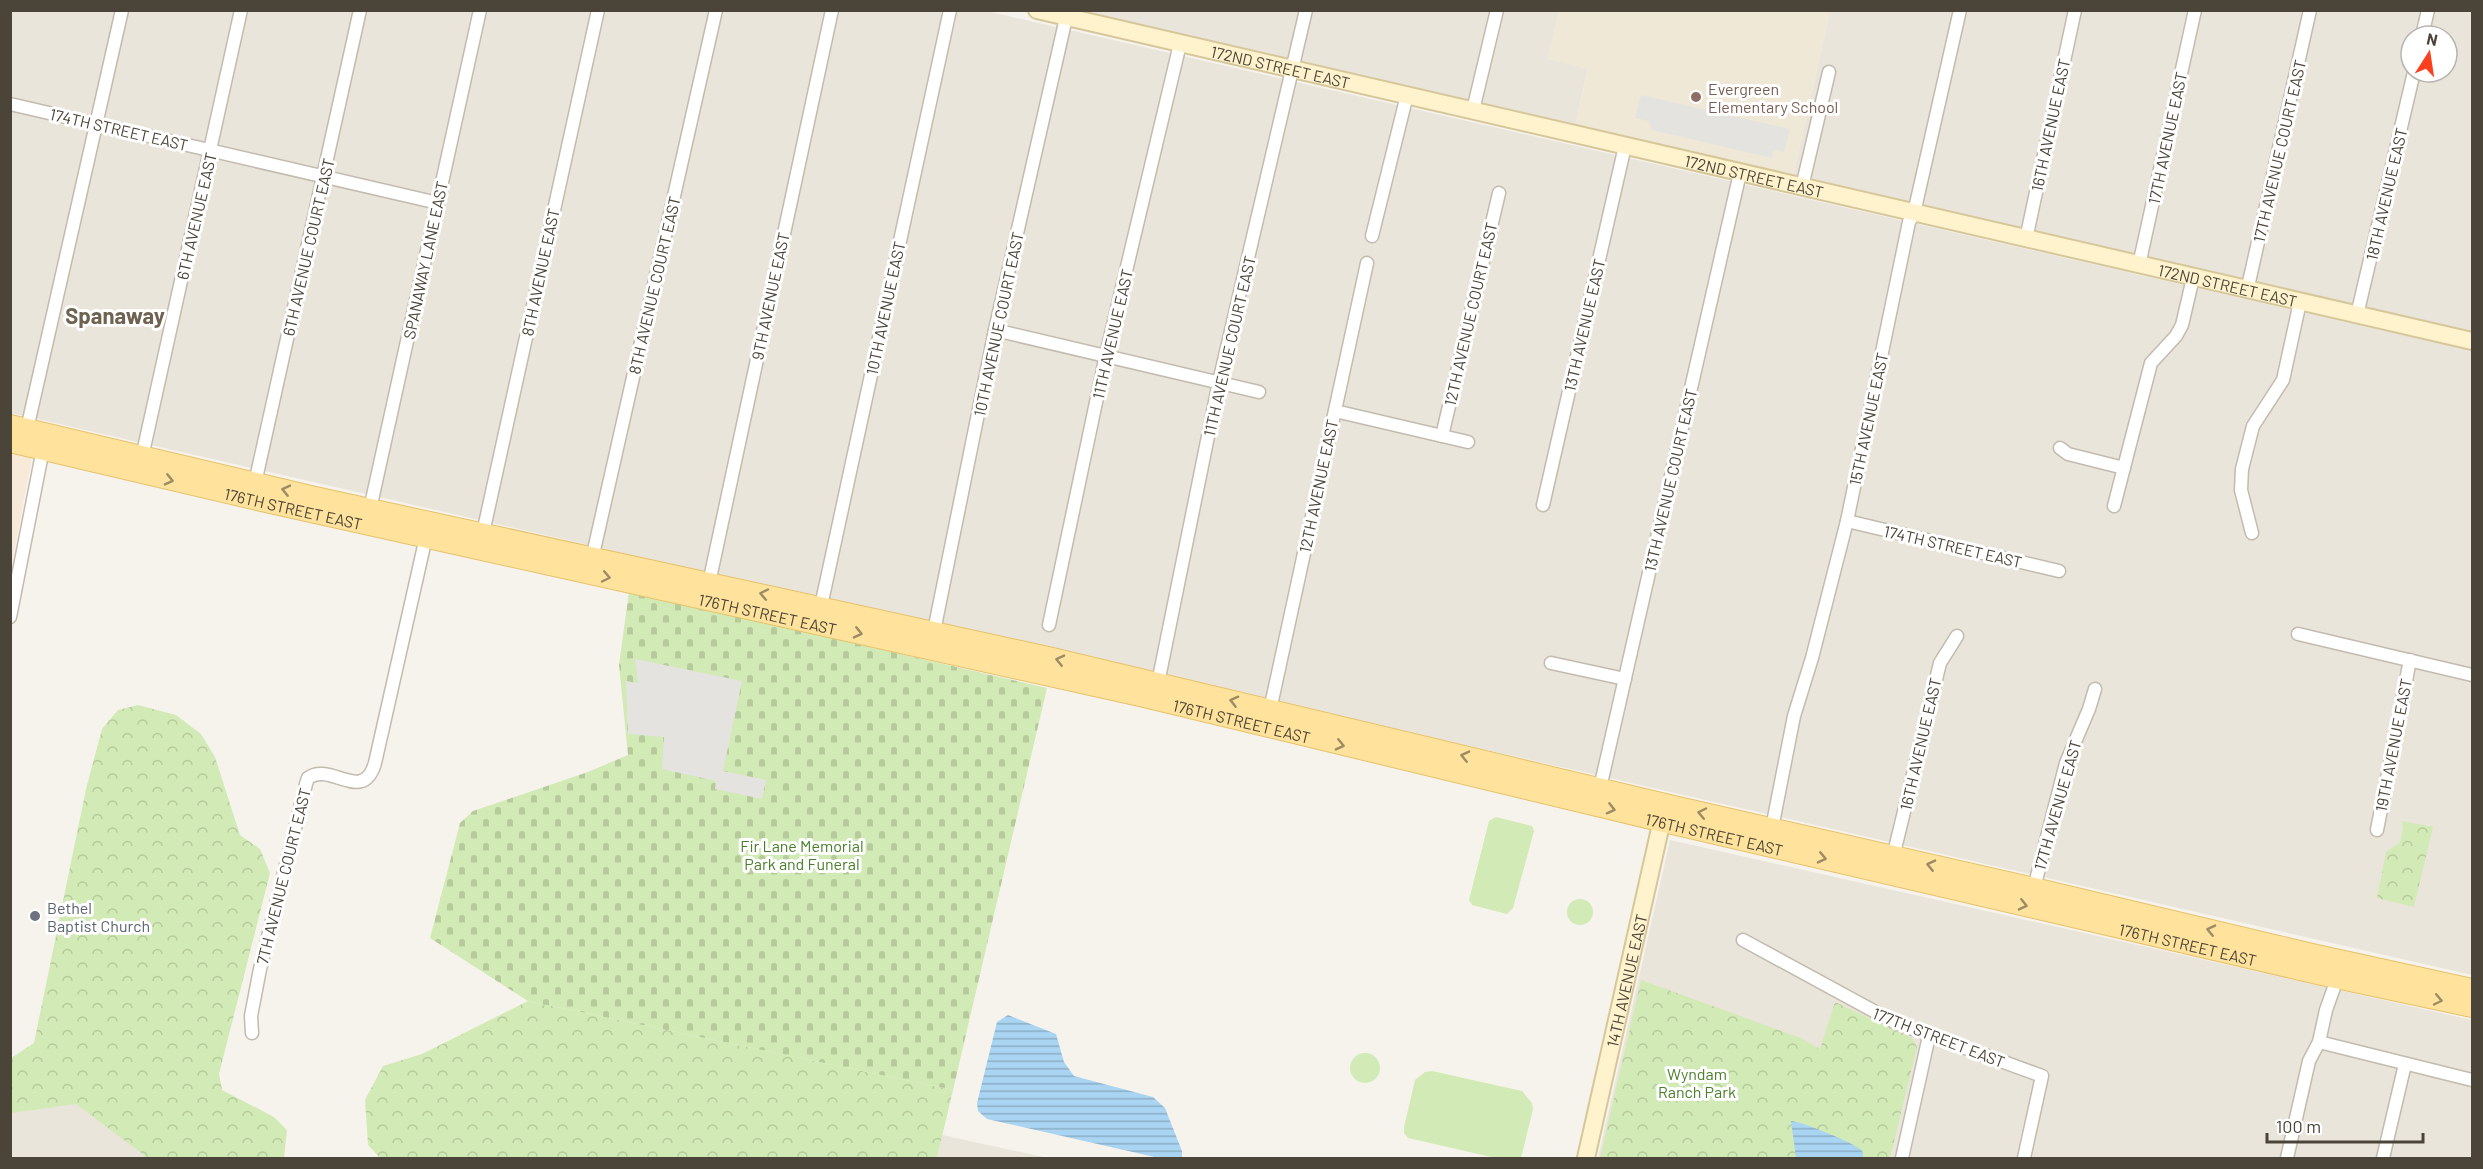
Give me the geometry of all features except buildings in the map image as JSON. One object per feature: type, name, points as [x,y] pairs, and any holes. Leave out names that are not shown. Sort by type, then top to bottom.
[{"type":"main road","name":"176TH STREET EAST","points":[[19,427],[592,559],[821,606],[1158,683],[1600,788],[1663,813],[1772,828],[1893,857],[1968,883],[2034,888],[2312,954],[2472,989]]},
{"type":"main road","name":"176TH STREET EAST","points":[[10,442],[266,502],[1066,680],[1473,775],[1663,813],[1968,883],[2222,951],[2337,979],[2472,1007]]},
{"type":"main road","points":[[43,449],[51,443],[131,463],[142,457]]},
{"type":"main road","points":[[401,531],[419,527],[473,539],[483,533]]},
{"type":"main road","points":[[513,556],[527,551],[582,562],[592,559]]},
{"type":"main road","points":[[1066,680],[1083,675],[1146,688],[1158,683]]},
{"type":"main road","points":[[1473,775],[1491,772],[1588,793],[1600,788]]},
{"type":"main road","points":[[2222,951],[2242,947],[2299,959],[2312,954]]},
{"type":"main road","points":[[2337,979],[2349,971],[2401,982],[2425,979]]},
{"type":"street","points":[[19,427],[96,124],[122,10]]},
{"type":"street","name":"6TH AVENUE EAST","points":[[142,457],[241,10]]},
{"type":"street","name":"6TH AVENUE COURT EAST","points":[[255,483],[360,10]]},
{"type":"street","name":"SPANAWAY LANE EAST","points":[[370,509],[480,10]]},
{"type":"street","name":"8TH AVENUE EAST","points":[[483,533],[598,10]]},
{"type":"street","name":"8TH AVENUE COURT EAST","points":[[592,559],[716,10]]},
{"type":"street","name":"9TH AVENUE EAST","points":[[709,583],[832,10]]},
{"type":"street","name":"10TH AVENUE EAST","points":[[821,606],[950,10]]},
{"type":"street","name":"172ND STREET EAST","points":[[1036,10],[2247,291],[2472,337]]},
{"type":"street","name":"11TH AVENUE COURT EAST","points":[[1158,683],[1219,382],[1306,10]]},
{"type":"street","points":[[1473,110],[1497,10]]},
{"type":"street","name":"15TH AVENUE EAST","points":[[1772,828],[1794,716],[1812,658],[1846,521],[1909,222],[1914,213],[1960,10]]},
{"type":"street","name":"16TH AVENUE EAST","points":[[2026,239],[2075,10]]},
{"type":"street","name":"17TH AVENUE EAST","points":[[2139,265],[2195,10]]},
{"type":"street","name":"17TH AVENUE COURT EAST","points":[[2247,291],[2310,10]]},
{"type":"street","name":"10TH AVENUE COURT EAST","points":[[934,631],[995,330],[1066,18]]},
{"type":"street","name":"11TH AVENUE EAST","points":[[1049,625],[1106,355],[1180,44]]},
{"type":"street","points":[[1802,187],[1829,72]]},
{"type":"street","name":"18TH AVENUE EAST","points":[[2357,315],[2411,84]]},
{"type":"street","points":[[1372,236],[1407,95]]},
{"type":"street","name":"174TH STREET EAST","points":[[10,104],[438,203]]},
{"type":"street","name":"13TH AVENUE EAST","points":[[1543,505],[1625,146]]},
{"type":"street","name":"13TH AVENUE COURT EAST","points":[[1600,788],[1740,173]]},
{"type":"street","name":"12TH AVENUE COURT EAST","points":[[1442,436],[1499,193]]},
{"type":"street","name":"12TH AVENUE EAST","points":[[1269,710],[1367,263]]},
{"type":"street","points":[[2114,506],[2151,363],[2176,336],[2182,325],[2193,278]]},
{"type":"street","points":[[2252,533],[2241,490],[2242,469],[2253,426],[2283,380],[2300,302]]},
{"type":"street","points":[[995,330],[1259,392]]},
{"type":"street","points":[[1335,411],[1468,442]]},
{"type":"street","points":[[2060,448],[2068,454],[2124,468]]},
{"type":"street","points":[[10,616],[43,449]]},
{"type":"street","name":"174TH STREET EAST","points":[[1846,521],[2059,571]]},
{"type":"street","name":"7TH AVENUE COURT EAST","points":[[252,1033],[251,1016],[262,959],[306,784],[311,776],[321,774],[359,782],[367,779],[373,770],[426,537]]},
{"type":"street","points":[[2298,634],[2472,675]]},
{"type":"street","name":"16TH AVENUE EAST","points":[[1893,857],[1940,663],[1957,636]]},
{"type":"street","name":"19TH AVENUE EAST","points":[[2377,830],[2410,660]]},
{"type":"street","points":[[1551,663],[1625,679]]},
{"type":"street","name":"17TH AVENUE EAST","points":[[2034,888],[2066,763],[2090,709],[2095,689]]},
{"type":"street","name":"14TH AVENUE EAST","points":[[1586,1158],[1663,813]]},
{"type":"street","name":"177TH STREET EAST","points":[[1743,940],[1876,1014],[2042,1077],[2024,1158]]},
{"type":"street","points":[[2287,1158],[2309,1060],[2319,1042],[2326,1010],[2337,979]]},
{"type":"street","points":[[1902,1158],[1929,1035]]},
{"type":"street","points":[[2319,1042],[2472,1080]]},
{"type":"street","points":[[2383,1158],[2405,1064]]},
{"type":"shaded area","points":[[11,11],[986,11],[2472,351],[2472,975],[11,413]]},
{"type":"shaded area","points":[[1063,11],[1559,11],[1548,59],[1588,68],[1575,126]]},
{"type":"shaded area","name":"Evergreen Elementary School","points":[[1559,11],[1830,11],[1793,176],[1575,126],[1588,69],[1548,59]]},
{"type":"shaded area","points":[[1830,11],[2472,11],[2472,331],[1793,176]]},
{"type":"shaded area","points":[[1641,95],[1790,129],[1784,152],[1774,150],[1772,158],[1652,130],[1648,121],[1635,118]]},
{"type":"shaded area","points":[[11,451],[32,456],[11,569]]},
{"type":"shaded area","points":[[635,659],[742,681],[723,771],[766,780],[762,799],[715,789],[716,781],[662,769],[664,737],[628,734],[626,681],[638,683]]},
{"type":"shaded area","points":[[1670,840],[2472,1020],[2472,1158],[1598,1158]]},
{"type":"shaded area","points":[[11,1070],[126,1096],[145,1158],[11,1158]]},
{"type":"shaded area","points":[[942,1135],[1048,1158],[937,1158]]},
{"type":"green space","name":"Fir Lane Memorial Park and Funeral","points":[[629,591],[1047,688],[953,1090],[528,1001],[430,938],[460,823],[473,811],[588,772],[628,755],[619,665]]},
{"type":"green space","points":[[138,705],[176,715],[201,734],[215,757],[240,835],[260,849],[270,873],[219,1074],[222,1090],[274,1117],[287,1130],[284,1158],[145,1158],[76,1104],[11,1113],[11,1058],[34,1043],[86,789],[102,729],[118,710]]},
{"type":"green space","points":[[1496,817],[1532,826],[1534,831],[1513,908],[1507,914],[1472,905],[1469,900],[1489,821]]},
{"type":"green space","points":[[2402,821],[2433,827],[2414,907],[2377,898],[2386,852],[2400,842]]},
{"type":"green space","points":[[1580,899],[1590,902],[1593,912],[1590,922],[1580,925],[1570,922],[1567,912],[1570,902]]},
{"type":"green space","name":"Wyndam Ranch Park","points":[[1641,980],[1801,1038],[1820,1049],[1835,1002],[1912,1038],[1917,1047],[1890,1158],[1600,1158]]},
{"type":"green space","points":[[528,1001],[953,1090],[937,1158],[380,1158],[368,1145],[365,1100],[383,1066],[422,1054]]},
{"type":"green space","points":[[1365,1053],[1375,1058],[1380,1068],[1375,1078],[1365,1083],[1355,1078],[1350,1068],[1355,1058]]},
{"type":"green space","points":[[1432,1071],[1522,1091],[1532,1103],[1533,1109],[1521,1158],[1496,1158],[1408,1138],[1404,1133],[1404,1127],[1415,1080],[1425,1072]]},
{"type":"water","points":[[1008,1015],[1056,1034],[1064,1062],[1074,1076],[1153,1097],[1165,1108],[1182,1151],[1182,1157],[1159,1158],[987,1119],[978,1111],[977,1103],[997,1022]]},
{"type":"water","points":[[1791,1121],[1816,1128],[1857,1147],[1863,1153],[1863,1158],[1796,1158]]},
{"type":"place","name":"Evergreen Elementary School","points":[[1696,97]]},
{"type":"place","name":"Bethel Baptist Church","points":[[35,916]]},
{"type":"district","name":"Spanaway","points":[[115,315]]}]
